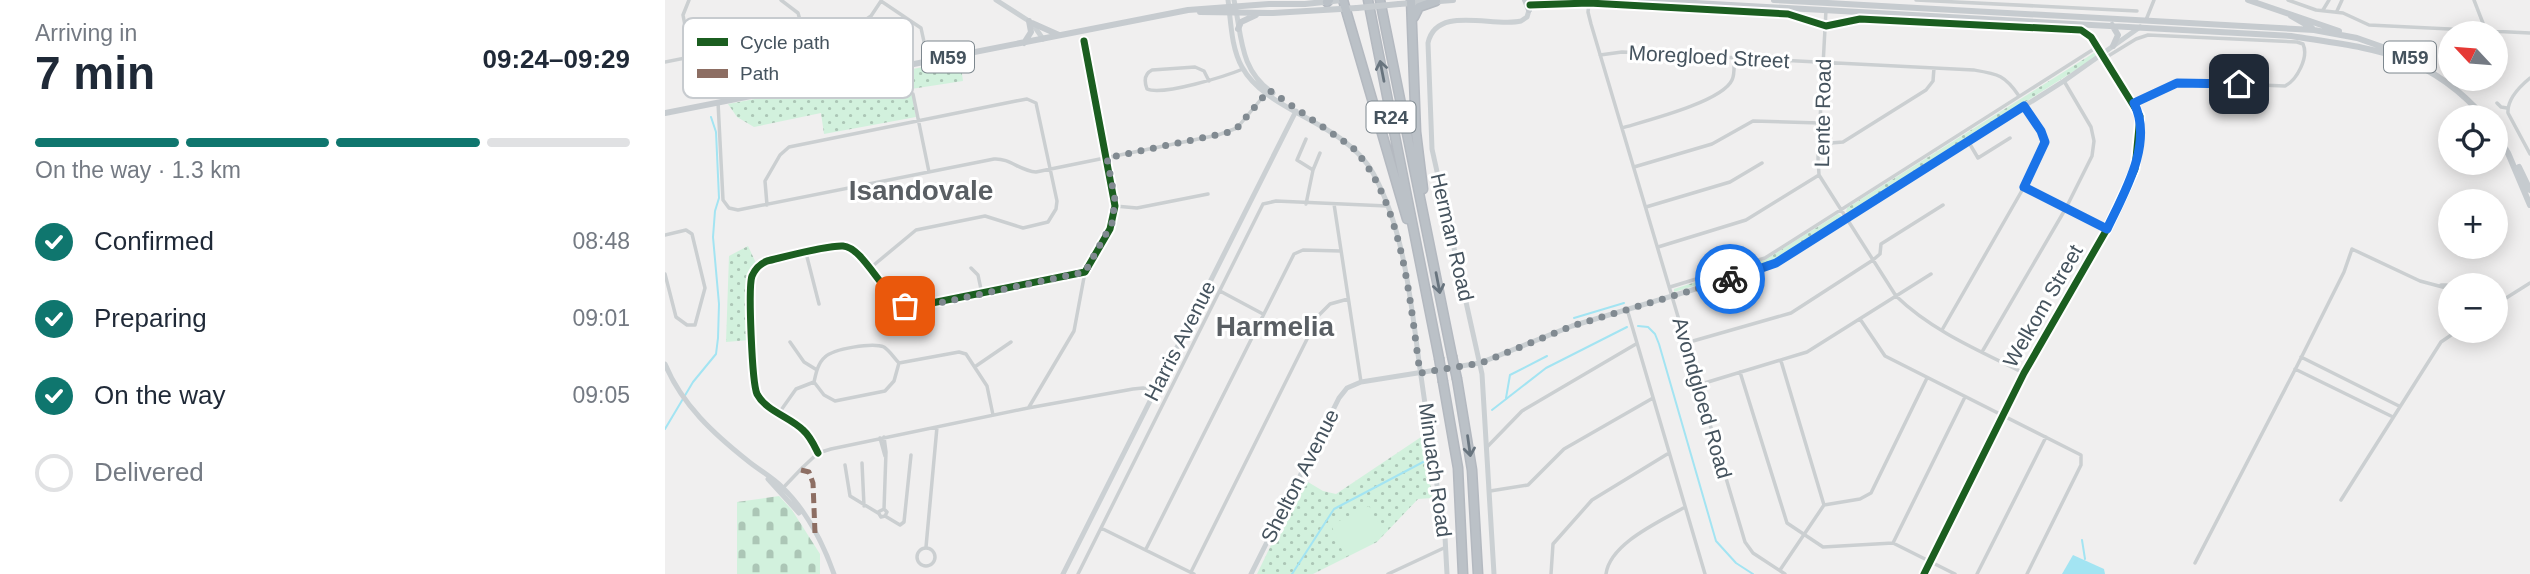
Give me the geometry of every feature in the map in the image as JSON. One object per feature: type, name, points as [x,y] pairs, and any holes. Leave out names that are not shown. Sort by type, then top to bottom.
[{"type":"highway","name":"R24","points":[[1368,0],[1439,358],[1458,468],[1463,574]]},
{"type":"highway","name":"R24","points":[[1380,0],[1457,379],[1472,470],[1478,574]]},
{"type":"highway","points":[[1412,29],[1418,9],[1436,1]]},
{"type":"highway","points":[[1411,2],[1416,132],[1425,198],[1424,216]]},
{"type":"highway","points":[[1343,3],[1413,234]]},
{"type":"main road","points":[[996,0],[1030,22],[1059,35]]},
{"type":"main road","points":[[1242,0],[1249,5]]},
{"type":"main road","name":"M59","points":[[913,63],[1177,12],[1328,1],[1357,8],[1453,0]]},
{"type":"main road","name":"M59","points":[[1641,0],[2112,25],[2143,23],[2314,30],[2357,38],[2391,49],[2431,68],[2460,89],[2475,105]]},
{"type":"main road","name":"M59","points":[[1774,0],[2143,23],[2346,43],[2378,50],[2427,70],[2473,105]]},
{"type":"main road","points":[[2248,0],[2357,38]]},
{"type":"main road","points":[[1804,1],[1826,10]]},
{"type":"main road","name":"M59","points":[[1232,6],[1261,13],[1343,3]]},
{"type":"main road","name":"Herman Road","points":[[1493,574],[1488,446],[1481,363],[1433,151],[1428,43],[1434,29],[1446,22],[1513,23],[1525,19],[1529,3]]},
{"type":"main road","points":[[1232,6],[1245,67]]},
{"type":"main road","points":[[1232,6],[1236,54],[1245,67]]},
{"type":"main road","points":[[1238,29],[1244,20],[1261,13]]},
{"type":"main road","points":[[2287,13],[2314,30],[2346,43]]},
{"type":"main road","points":[[1030,22],[1043,39]]},
{"type":"main road","points":[[1024,43],[1031,29],[1030,22]]},
{"type":"main road","points":[[1360,382],[1481,363],[1562,329],[1769,267],[2103,56],[2143,23]]},
{"type":"main road","points":[[2112,25],[2118,35],[2113,46]]},
{"type":"main road","name":"Minuach Road","points":[[1245,67],[1267,91],[1342,139],[1363,158],[1377,181],[1387,206],[1402,255],[1446,547],[1447,574]]},
{"type":"main road","name":"M59","points":[[665,113],[738,98]]},
{"type":"main road","name":"Harris Avenue","points":[[1063,574],[1298,111]]},
{"type":"main road","points":[[2508,146],[2530,190]]},
{"type":"main road","points":[[2508,154],[2530,205]]},
{"type":"main road","points":[[665,364],[688,404],[719,437],[782,489],[801,509],[834,574]]},
{"type":"main road","name":"Shelton Avenue","points":[[1251,574],[1339,398],[1347,388],[1360,382]]},
{"type":"street","points":[[684,18],[689,0]]},
{"type":"street","points":[[781,0],[798,13],[799,18]]},
{"type":"street","points":[[1916,0],[2137,11]]},
{"type":"street","points":[[2143,23],[2154,0]]},
{"type":"street","points":[[2288,0],[2373,25],[2438,28]]},
{"type":"street","points":[[2323,10],[2329,0]]},
{"type":"street","points":[[2336,12],[2342,0]]},
{"type":"street","points":[[2474,0],[2482,21]]},
{"type":"street","points":[[868,18],[880,1],[906,18]]},
{"type":"street","points":[[1529,3],[1589,3],[1791,14],[1826,26],[1860,19],[2081,30],[2089,34],[2097,47],[1765,258],[1670,287]]},
{"type":"street","name":"Avondgloed Road","points":[[1589,3],[1588,12],[1600,55],[1745,542],[1753,552],[1785,574]]},
{"type":"street","name":"Lente Road","points":[[1826,10],[1819,175],[1896,296],[1914,314],[2024,373]]},
{"type":"street","points":[[913,22],[924,34],[928,60]]},
{"type":"street","points":[[2508,32],[2530,33]]},
{"type":"street","points":[[2103,56],[2136,39],[2148,36],[2297,42],[2305,46],[2305,56],[2294,78],[2285,86],[2183,82],[2165,87],[2134,103]]},
{"type":"street","points":[[1028,408],[1074,331],[1085,272],[1110,229],[1115,206],[1084,41]]},
{"type":"street","name":"Welkom Street","points":[[1924,574],[2002,415],[2107,229],[2136,165],[2140,121],[2134,103],[2097,47]]},
{"type":"street","name":"Moregloed Street","points":[[1600,55],[1617,52],[1974,70],[2008,80],[2019,96]]},
{"type":"street","points":[[1622,128],[1693,106],[1727,86],[1733,78],[1734,58]]},
{"type":"street","points":[[665,62],[683,59]]},
{"type":"street","points":[[1209,81],[1204,71],[1195,67],[1151,70],[1145,77],[1147,89],[1154,92],[1209,81],[1245,67]]},
{"type":"street","points":[[1819,144],[1843,142],[1926,90],[1933,81],[1934,68]]},
{"type":"street","points":[[2508,108],[2509,102],[2530,78]]},
{"type":"street","points":[[1982,352],[2066,208],[2091,156],[2094,141],[2089,122],[2064,81]]},
{"type":"street","points":[[718,102],[723,200],[729,208],[738,210],[998,158],[1032,172],[1230,132],[1237,128],[1267,91]]},
{"type":"street","points":[[913,94],[929,172]]},
{"type":"street","points":[[767,205],[765,181],[786,148],[1024,99],[1036,103],[1057,205],[1046,223],[1023,228],[985,216],[916,230],[869,269]]},
{"type":"street","points":[[1941,330],[2024,187],[2045,142],[2024,106]]},
{"type":"street","points":[[2508,113],[2530,154]]},
{"type":"street","points":[[1634,167],[1712,144],[1753,121],[1820,123]]},
{"type":"street","points":[[1968,141],[1978,158],[2010,138]]},
{"type":"street","points":[[1306,139],[1297,161],[1313,170]]},
{"type":"street","points":[[1306,204],[1313,170],[1320,153]]},
{"type":"street","points":[[1646,208],[1730,182],[1762,163]]},
{"type":"street","points":[[1658,247],[1746,220],[1819,175]]},
{"type":"street","points":[[2024,187],[2107,229]]},
{"type":"street","points":[[1115,206],[1137,208],[1208,194]]},
{"type":"street","points":[[1078,574],[1262,206],[1268,201],[1387,206]]},
{"type":"street","points":[[1334,205],[1360,382]]},
{"type":"street","points":[[1686,343],[1791,313],[1873,260],[1880,254],[1881,244],[1943,205]]},
{"type":"street","points":[[665,235],[688,230],[692,234],[705,290],[695,325],[687,325],[675,317],[665,274]]},
{"type":"street","points":[[818,453],[806,432],[761,399],[754,386],[751,280],[756,268],[763,263],[845,246],[856,253],[900,304],[907,307],[1085,272]]},
{"type":"street","points":[[2195,563],[2344,272],[2352,249],[2420,281],[2438,286]]},
{"type":"street","points":[[1146,549],[1295,253],[1303,250],[1341,251]]},
{"type":"street","points":[[806,253],[819,304]]},
{"type":"street","points":[[971,268],[978,276],[982,294]]},
{"type":"street","points":[[1699,385],[1807,352],[1931,275]]},
{"type":"street","points":[[2508,297],[2530,283]]},
{"type":"street","points":[[1220,291],[1263,314]]},
{"type":"street","points":[[1101,528],[1193,573],[1319,315],[1330,304],[1348,299]]},
{"type":"street","points":[[1627,309],[1705,574]]},
{"type":"street","points":[[1860,319],[1884,356],[2079,453],[2081,465],[2027,574]]},
{"type":"street","points":[[790,342],[804,362],[817,370]]},
{"type":"street","points":[[976,366],[1011,342]]},
{"type":"street","points":[[2341,500],[2440,343]]},
{"type":"street","points":[[814,382],[823,358],[831,353],[871,344],[884,347],[899,363]]},
{"type":"street","points":[[1488,446],[1522,411],[1636,344]]},
{"type":"street","points":[[899,363],[961,352],[968,355],[988,386],[993,415]]},
{"type":"street","points":[[2301,357],[2400,407]]},
{"type":"street","points":[[1781,360],[1824,505]]},
{"type":"street","points":[[814,382],[832,400],[856,398],[885,391],[894,381],[899,363]]},
{"type":"street","points":[[2295,369],[2393,417]]},
{"type":"street","points":[[1740,372],[1784,520],[1804,536],[1827,548],[1893,543],[1955,574]]},
{"type":"street","points":[[1780,570],[1824,505],[1860,499],[1871,493],[1927,378]]},
{"type":"street","points":[[779,413],[796,389],[814,382]]},
{"type":"street","points":[[782,489],[818,453],[1028,408],[1133,389],[1156,391]]},
{"type":"street","points":[[1893,543],[1965,397]]},
{"type":"street","points":[[1490,491],[1528,485],[1564,449],[1653,398]]},
{"type":"street","points":[[926,547],[937,426]]},
{"type":"street","points":[[1977,574],[2046,437]]},
{"type":"street","points":[[882,438],[885,456],[885,516]]},
{"type":"street","points":[[1551,574],[1552,546],[1592,500],[1669,453]]},
{"type":"street","points":[[845,465],[849,494],[881,517],[885,516],[899,525],[904,522],[911,455]]},
{"type":"street","points":[[863,463],[865,506]]},
{"type":"street","points":[[1606,574],[1610,562],[1633,537],[1685,507]]},
{"type":"street","points":[[879,513],[880,509],[884,509]]},
{"type":"street","points":[[926,547],[932,550],[935,556],[933,562],[925,566],[917,561],[916,556],[921,548],[926,547]]},
{"type":"street","points":[[1388,574],[1446,547]]},
{"type":"street","points":[[924,574],[925,566]]},
{"type":"green space","points":[[2097,51],[2085,64],[1851,213],[1846,212],[1847,208]]},
{"type":"green space","points":[[960,60],[963,81],[913,89],[913,69]]},
{"type":"green space","points":[[760,98],[913,98],[916,117],[824,134],[821,113],[754,127],[737,117],[728,104]]},
{"type":"green space","points":[[1838,214],[1841,219],[1774,262],[1674,292],[1674,289],[1765,260]]},
{"type":"green space","points":[[748,246],[756,263],[746,279],[749,340],[726,342],[729,256]]},
{"type":"green space","points":[[1424,435],[1432,498],[1418,499],[1377,542],[1313,574],[1257,574],[1303,479],[1323,491],[1336,494]]},
{"type":"green space","points":[[779,496],[792,510],[820,554],[820,574],[737,574],[737,502]]},
{"type":"green space","points":[[1369,506],[1384,534],[1377,541],[1345,557],[1331,525]]},
{"type":"water","points":[[2073,555],[2104,569],[2105,574],[2062,574]]},
{"type":"waterway","points":[[665,429],[693,382],[716,354],[719,304],[713,237],[719,198],[716,132],[711,117]]},
{"type":"waterway","points":[[1574,318],[1624,303]]},
{"type":"waterway","points":[[1638,326],[1648,327],[1659,344],[1716,541],[1736,563],[1753,574]]},
{"type":"waterway","points":[[1492,410],[1546,368],[1627,327]]},
{"type":"waterway","points":[[1506,398],[1510,375],[1547,356]]},
{"type":"waterway","points":[[1292,574],[1334,509],[1425,461]]},
{"type":"waterway","points":[[2082,540],[2085,559]]},
{"type":"marked path","points":[[801,470],[809,472],[813,483],[815,533]]},
{"type":"cycle path","points":[[1530,5],[1589,3],[1788,14],[1826,26],[1860,19],[2081,30],[2091,37],[2140,116],[2135,169],[2107,229],[2024,373],[1924,574]]},
{"type":"cycle path","points":[[818,453],[798,425],[766,405],[757,394],[751,315],[751,284],[755,271],[767,261],[816,249],[843,246],[860,256],[893,297],[912,307],[1085,272],[1110,229],[1115,206],[1084,41]]},
{"type":"way so far","points":[[905,306],[925,306],[1085,272],[1112,223],[1115,200],[1107,158],[1230,132],[1237,128],[1269,90],[1352,147],[1363,158],[1377,181],[1402,255],[1420,373],[1481,363],[1572,326],[1730,279]]},
{"type":"district","name":"Isandovale","points":[[921,190]]},
{"type":"district","name":"Harmelia","points":[[1275,326]]},
{"type":"route","points":[[1730,279],[1776,263],[2024,106],[2045,142],[2024,187],[2107,229],[2136,165],[2140,116],[2134,103],[2177,83],[2239,84]]}]
